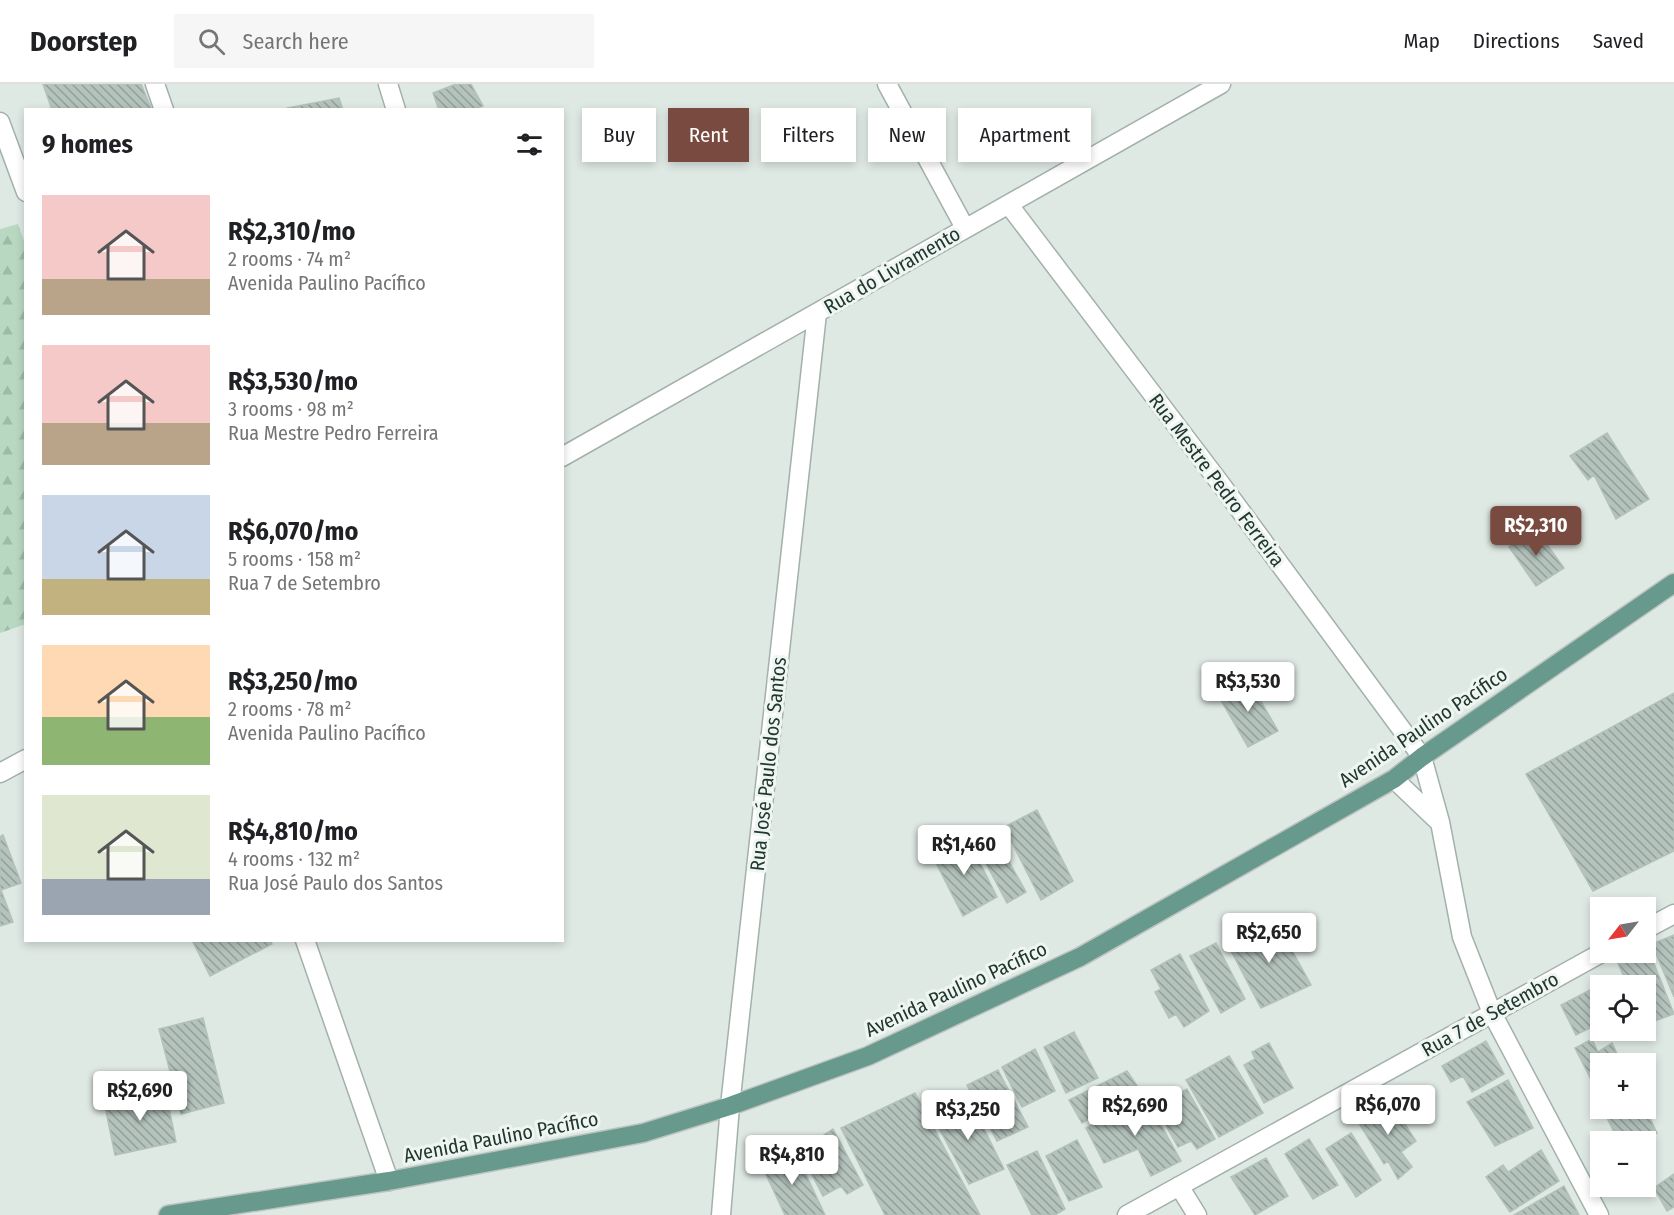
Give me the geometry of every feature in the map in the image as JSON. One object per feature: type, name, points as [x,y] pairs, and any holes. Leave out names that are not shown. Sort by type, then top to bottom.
[{"type":"main road","name":"Avenida Paulino Pacífico","points":[[168,1215],[389,1181],[643,1133],[730,1106],[868,1056],[1080,957],[1394,779],[1422,757],[1674,583]]},
{"type":"street","points":[[155,84],[163,108]]},
{"type":"street","points":[[388,84],[395,108]]},
{"type":"street","points":[[887,84],[965,228]]},
{"type":"street","name":"Rua do Livramento","points":[[564,456],[1221,84]]},
{"type":"street","points":[[0,122],[24,187]]},
{"type":"street","name":"Rua Mestre Pedro Ferreira","points":[[1009,205],[1221,483],[1422,757]]},
{"type":"street","name":"Rua José Paulo dos Santos","points":[[721,1215],[730,1106],[817,313]]},
{"type":"street","points":[[1422,757],[1440,822],[1462,937],[1492,1012],[1599,1215]]},
{"type":"street","points":[[0,773],[24,760]]},
{"type":"street","points":[[1394,779],[1440,822]]},
{"type":"street","points":[[1656,924],[1674,914]]},
{"type":"street","points":[[306,942],[389,1181]]},
{"type":"street","name":"Rua 7 de Setembro","points":[[1127,1215],[1590,959]]},
{"type":"street","points":[[1179,1186],[1197,1215]]},
{"type":"green space","points":[[18,224],[24,241],[24,625],[0,633],[0,229]]},
{"type":"building","points":[[43,84],[141,84],[151,108],[51,108]]},
{"type":"building","points":[[456,84],[471,84],[483,106],[438,108],[433,93]]},
{"type":"building","points":[[339,98],[342,108],[287,108]]},
{"type":"building","points":[[1607,433],[1649,499],[1616,519],[1594,475],[1588,480],[1570,456]]},
{"type":"building","points":[[1535,528],[1564,568],[1536,586],[1509,547]]},
{"type":"building","points":[[1247,677],[1278,731],[1248,747],[1219,697]]},
{"type":"building","points":[[1674,693],[1674,851],[1593,891],[1526,774]]},
{"type":"building","points":[[1037,810],[1073,881],[1041,900],[1004,827]]},
{"type":"building","points":[[3,835],[21,883],[1,890],[13,922],[0,926],[0,837]]},
{"type":"building","points":[[953,837],[960,850],[970,843],[997,897],[963,916],[930,851]]},
{"type":"building","points":[[998,842],[1026,892],[1007,903],[980,852]]},
{"type":"building","points":[[1274,918],[1311,985],[1261,1008],[1227,943]]},
{"type":"building","points":[[1674,935],[1674,997],[1656,954],[1656,942]]},
{"type":"building","points":[[193,942],[271,942],[272,944],[210,976]]},
{"type":"building","points":[[1216,943],[1245,999],[1221,1013],[1190,956]]},
{"type":"building","points":[[1180,954],[1209,1011],[1184,1027],[1176,1014],[1169,1018],[1155,992],[1161,989],[1151,970]]},
{"type":"building","points":[[1618,963],[1654,963],[1674,1014],[1656,1020],[1656,975],[1623,975]]},
{"type":"building","points":[[1590,990],[1590,1028],[1576,1035],[1561,1005]]},
{"type":"building","points":[[203,1018],[224,1103],[181,1114],[159,1029]]},
{"type":"building","points":[[1074,1032],[1098,1078],[1066,1093],[1044,1047]]},
{"type":"building","points":[[1590,1040],[1593,1041],[1598,1052],[1612,1043],[1617,1053],[1590,1053],[1590,1077],[1575,1048]]},
{"type":"building","points":[[1486,1041],[1504,1074],[1472,1092],[1463,1076],[1451,1082],[1442,1066]]},
{"type":"building","points":[[1269,1043],[1293,1088],[1264,1103],[1244,1065],[1255,1059],[1252,1052]]},
{"type":"building","points":[[1035,1049],[1055,1091],[1022,1107],[1002,1067]]},
{"type":"building","points":[[1229,1056],[1263,1113],[1219,1137],[1186,1080]]},
{"type":"building","points":[[998,1070],[1028,1127],[997,1141],[967,1085]]},
{"type":"building","points":[[1127,1071],[1140,1090],[1082,1123],[1069,1100]]},
{"type":"building","points":[[1508,1080],[1533,1128],[1495,1146],[1467,1102]]},
{"type":"building","points":[[165,1089],[176,1142],[115,1155],[104,1102]]},
{"type":"building","points":[[1187,1089],[1215,1139],[1197,1149],[1191,1141],[1178,1147],[1155,1106]]},
{"type":"building","points":[[915,1093],[980,1215],[885,1215],[841,1128]]},
{"type":"building","points":[[967,1095],[1004,1169],[969,1184],[933,1117]]},
{"type":"building","points":[[1145,1096],[1181,1161],[1151,1176],[1138,1149],[1104,1163],[1086,1128]]},
{"type":"building","points":[[1389,1100],[1416,1141],[1401,1152],[1412,1167],[1398,1179],[1388,1161],[1384,1164],[1357,1120]]},
{"type":"building","points":[[1608,1119],[1650,1119],[1657,1133],[1656,1131],[1614,1131]]},
{"type":"building","points":[[833,1129],[863,1185],[847,1194],[841,1186],[823,1196],[805,1161],[812,1156],[807,1146]]},
{"type":"building","points":[[1351,1133],[1381,1180],[1356,1197],[1326,1149]]},
{"type":"building","points":[[1309,1139],[1338,1185],[1313,1199],[1285,1154]]},
{"type":"building","points":[[1077,1140],[1102,1187],[1069,1201],[1046,1156]]},
{"type":"building","points":[[794,1149],[825,1215],[785,1215],[762,1166]]},
{"type":"building","points":[[1541,1150],[1559,1181],[1510,1212],[1486,1177],[1503,1165],[1508,1172]]},
{"type":"building","points":[[1037,1151],[1065,1209],[1055,1215],[1032,1215],[1007,1165]]},
{"type":"building","points":[[1266,1158],[1288,1196],[1255,1215],[1231,1177]]},
{"type":"building","points":[[1674,1174],[1674,1207],[1667,1211],[1656,1192],[1656,1187]]},
{"type":"building","points":[[1564,1186],[1579,1215],[1514,1215]]}]
